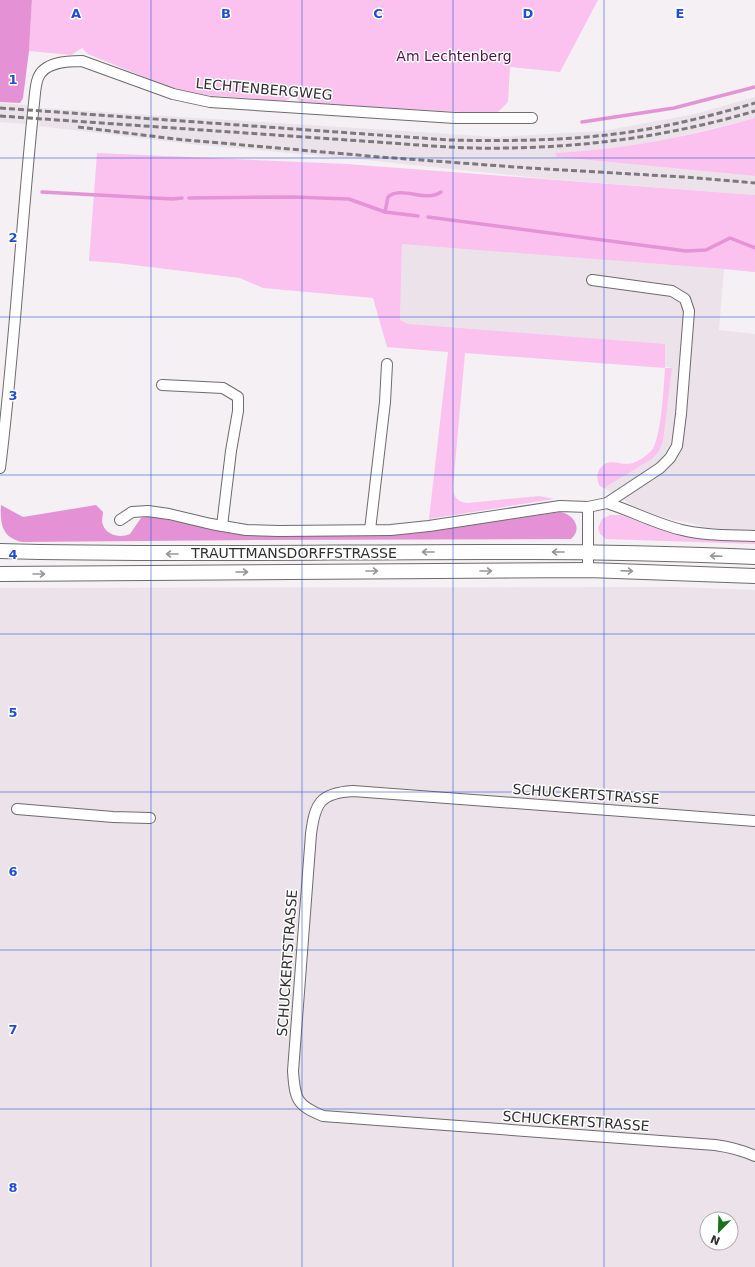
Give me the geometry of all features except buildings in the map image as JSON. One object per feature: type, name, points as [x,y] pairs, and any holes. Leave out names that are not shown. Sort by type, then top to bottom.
[{"type":"main road","name":"TRAUTTMANSDORFFSTRASSE","points":[[0,551],[197,554],[588,552],[755,557]]},
{"type":"main road","name":"TRAUTTMANSDORFFSTRASSE","points":[[0,574],[588,570],[755,576]]},
{"type":"street","name":"LECHTENBERGWEG","points":[[0,468],[10,378],[34,103],[37,80],[41,72],[54,64],[70,61],[82,61],[173,94],[210,102],[455,118],[532,118]]},
{"type":"street","name":"TRAUTTMANSDORFFSTRASSE","points":[[120,520],[132,512],[148,511],[169,514],[222,526],[258,531],[391,530],[429,526],[560,506],[588,507],[607,503],[660,468],[670,458],[677,446],[689,311],[684,299],[672,291],[592,280]]},
{"type":"street","name":"TRAUTTMANSDORFFSTRASSE","points":[[370,530],[385,402],[387,364]]},
{"type":"street","name":"TRAUTTMANSDORFFSTRASSE","points":[[162,385],[223,388],[238,397],[238,411],[231,451],[222,526]]},
{"type":"street","points":[[607,503],[656,522],[682,530],[701,533],[755,536]]},
{"type":"street","points":[[588,507],[588,570]]},
{"type":"street","name":"SCHUCKERTSTRASSE","points":[[755,821],[353,791],[339,792],[326,797],[320,802],[315,810],[311,834],[293,1071],[294,1092],[300,1102],[308,1110],[323,1116],[714,1145],[743,1150],[755,1156]]},
{"type":"street","points":[[17,810],[113,817],[150,818]]},
{"type":"shaded area","points":[[0,0],[32,0],[29,51],[23,98],[20,103],[0,102]]},
{"type":"shaded area","points":[[755,97],[755,118],[660,141],[584,152],[556,153],[557,157],[755,176],[755,195],[550,179],[190,144],[39,126],[40,108],[496,137],[603,131],[695,114]]},
{"type":"shaded area","points":[[0,103],[27,105],[26,124],[0,122]]},
{"type":"shaded area","points":[[402,243],[724,269],[719,330],[755,334],[755,532],[706,528],[692,523],[674,520],[642,511],[604,488],[652,459],[659,451],[663,442],[672,368],[408,324],[400,320]]},
{"type":"shaded area","points":[[1,505],[23,517],[96,505],[103,512],[102,522],[105,529],[111,534],[119,536],[130,534],[141,518],[150,516],[232,533],[260,536],[288,536],[409,534],[560,512],[565,513],[573,519],[575,522],[576,531],[575,535],[571,539],[23,542],[11,537],[4,529],[1,518]]},
{"type":"shaded area","points":[[676,587],[755,590],[755,1267],[0,1267],[0,588]]},
{"type":"green space","name":"Am Lechtenberg","points":[[32,0],[598,0],[560,72],[510,67],[508,102],[496,114],[300,103],[294,94],[286,101],[190,94],[178,91],[88,54],[82,48],[71,55],[29,51]]},
{"type":"green space","points":[[755,118],[755,176],[557,157],[555,153],[606,149],[656,141],[706,131]]},
{"type":"green space","points":[[97,153],[347,164],[755,195],[755,272],[402,244],[400,320],[408,324],[665,344],[665,368],[465,353],[453,486],[456,498],[468,503],[539,496],[554,499],[429,519],[448,352],[387,347],[373,298],[263,288],[240,278],[89,261]]},
{"type":"green space","points":[[665,368],[672,368],[663,442],[659,451],[652,459],[604,488],[602,487],[598,483],[597,476],[599,470],[603,466],[611,462],[628,464],[633,463],[649,453],[654,446],[660,425]]},
{"type":"green space","points":[[610,515],[621,515],[653,527],[684,536],[755,541],[755,544],[606,539],[600,534],[598,528],[602,519]]},
{"type":"waterway","points":[[582,122],[674,108],[755,87]]},
{"type":"waterway","points":[[42,192],[173,199],[182,198]]},
{"type":"waterway","points":[[385,212],[388,197],[393,194],[407,193],[428,196],[441,192]]},
{"type":"waterway","points":[[189,198],[292,197],[349,199],[385,212],[418,216]]},
{"type":"waterway","points":[[428,217],[686,251],[706,250],[730,238],[755,248]]},
{"type":"railway","points":[[0,108],[449,140],[542,140],[579,138],[637,131],[697,119],[755,103]]},
{"type":"railway","points":[[0,116],[463,148],[492,148],[570,145],[632,138],[694,127],[755,111]]},
{"type":"railway","points":[[78,127],[175,139],[380,157],[755,183]]}]
